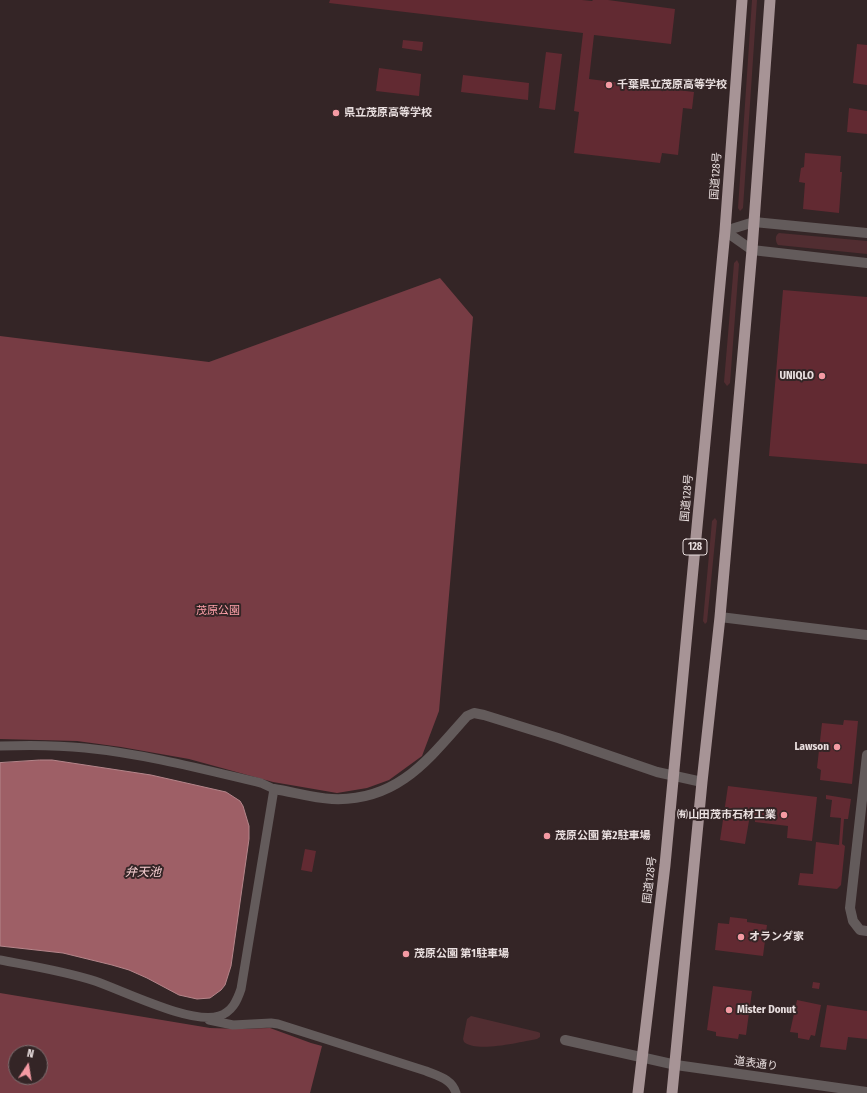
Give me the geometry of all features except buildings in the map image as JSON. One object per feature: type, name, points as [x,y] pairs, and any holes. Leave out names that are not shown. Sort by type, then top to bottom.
[{"type":"highway","name":"国道128号","points":[[638,1093],[641,1058],[666,865],[725,231],[742,0]]},
{"type":"highway","points":[[672,1093],[676,1065],[702,782],[720,617],[752,250],[770,0]]},
{"type":"street","points":[[725,231],[754,222],[867,233]]},
{"type":"street","points":[[725,231],[752,250],[867,263]]},
{"type":"street","points":[[720,617],[867,635]]},
{"type":"street","points":[[274,788],[330,799],[368,795],[391,787],[410,776],[428,760],[466,716],[474,713],[558,738],[657,772],[702,782]]},
{"type":"street","points":[[867,756],[850,908],[853,921],[860,930],[867,931]]},
{"type":"street","name":"道表通り","points":[[565,1040],[676,1065],[867,1092]]},
{"type":"lane","points":[[0,746],[49,746],[84,748],[125,753],[172,761],[274,788],[238,996],[235,1004],[228,1012],[219,1017],[202,1018]]},
{"type":"lane","points":[[0,960],[60,972],[95,981],[167,1009],[218,1023],[233,1025],[265,1023],[278,1024],[426,1071],[448,1080],[452,1084],[456,1093]]},
{"type":"shaded area","points":[[752,0],[757,0],[743,208],[740,211],[738,208]]},
{"type":"shaded area","points":[[779,233],[867,241],[867,254],[778,245],[776,238]]},
{"type":"shaded area","points":[[737,260],[739,264],[730,383],[727,386],[724,382],[734,263]]},
{"type":"shaded area","points":[[715,518],[717,521],[707,622],[705,624],[703,621],[712,521]]},
{"type":"shaded area","points":[[471,1016],[538,1032],[540,1033],[540,1037],[537,1039],[499,1046],[478,1047],[470,1045],[464,1042],[463,1039],[467,1019]]},
{"type":"green space","name":"茂原公園","points":[[440,278],[473,317],[439,711],[422,756],[389,780],[367,788],[337,793],[273,782],[189,759],[121,747],[77,741],[0,739],[0,336],[209,362]]},
{"type":"green space","points":[[0,993],[210,1028],[270,1028],[322,1046],[310,1093],[0,1093]]},
{"type":"water","name":"弁天池","points":[[52,760],[151,775],[226,792],[240,801],[249,826],[249,839],[231,966],[225,985],[221,990],[210,998],[197,999],[179,995],[147,978],[129,970],[112,965],[63,953],[0,946],[0,763]]},
{"type":"place","name":"千葉県立茂原高等学校","points":[[609,85]]},
{"type":"place","name":"県立茂原高等学校","points":[[336,113]]},
{"type":"place","name":"UNIQLO","points":[[822,376]]},
{"type":"place","name":"Lawson","points":[[837,747]]},
{"type":"place","name":"㈲山田茂市石材工業","points":[[784,815]]},
{"type":"place","name":"茂原公園 第2駐車場","points":[[547,836]]},
{"type":"place","name":"オランダ家","points":[[741,937]]},
{"type":"place","name":"茂原公園 第1駐車場","points":[[406,954]]},
{"type":"place","name":"Mister Donut","points":[[729,1010]]}]
